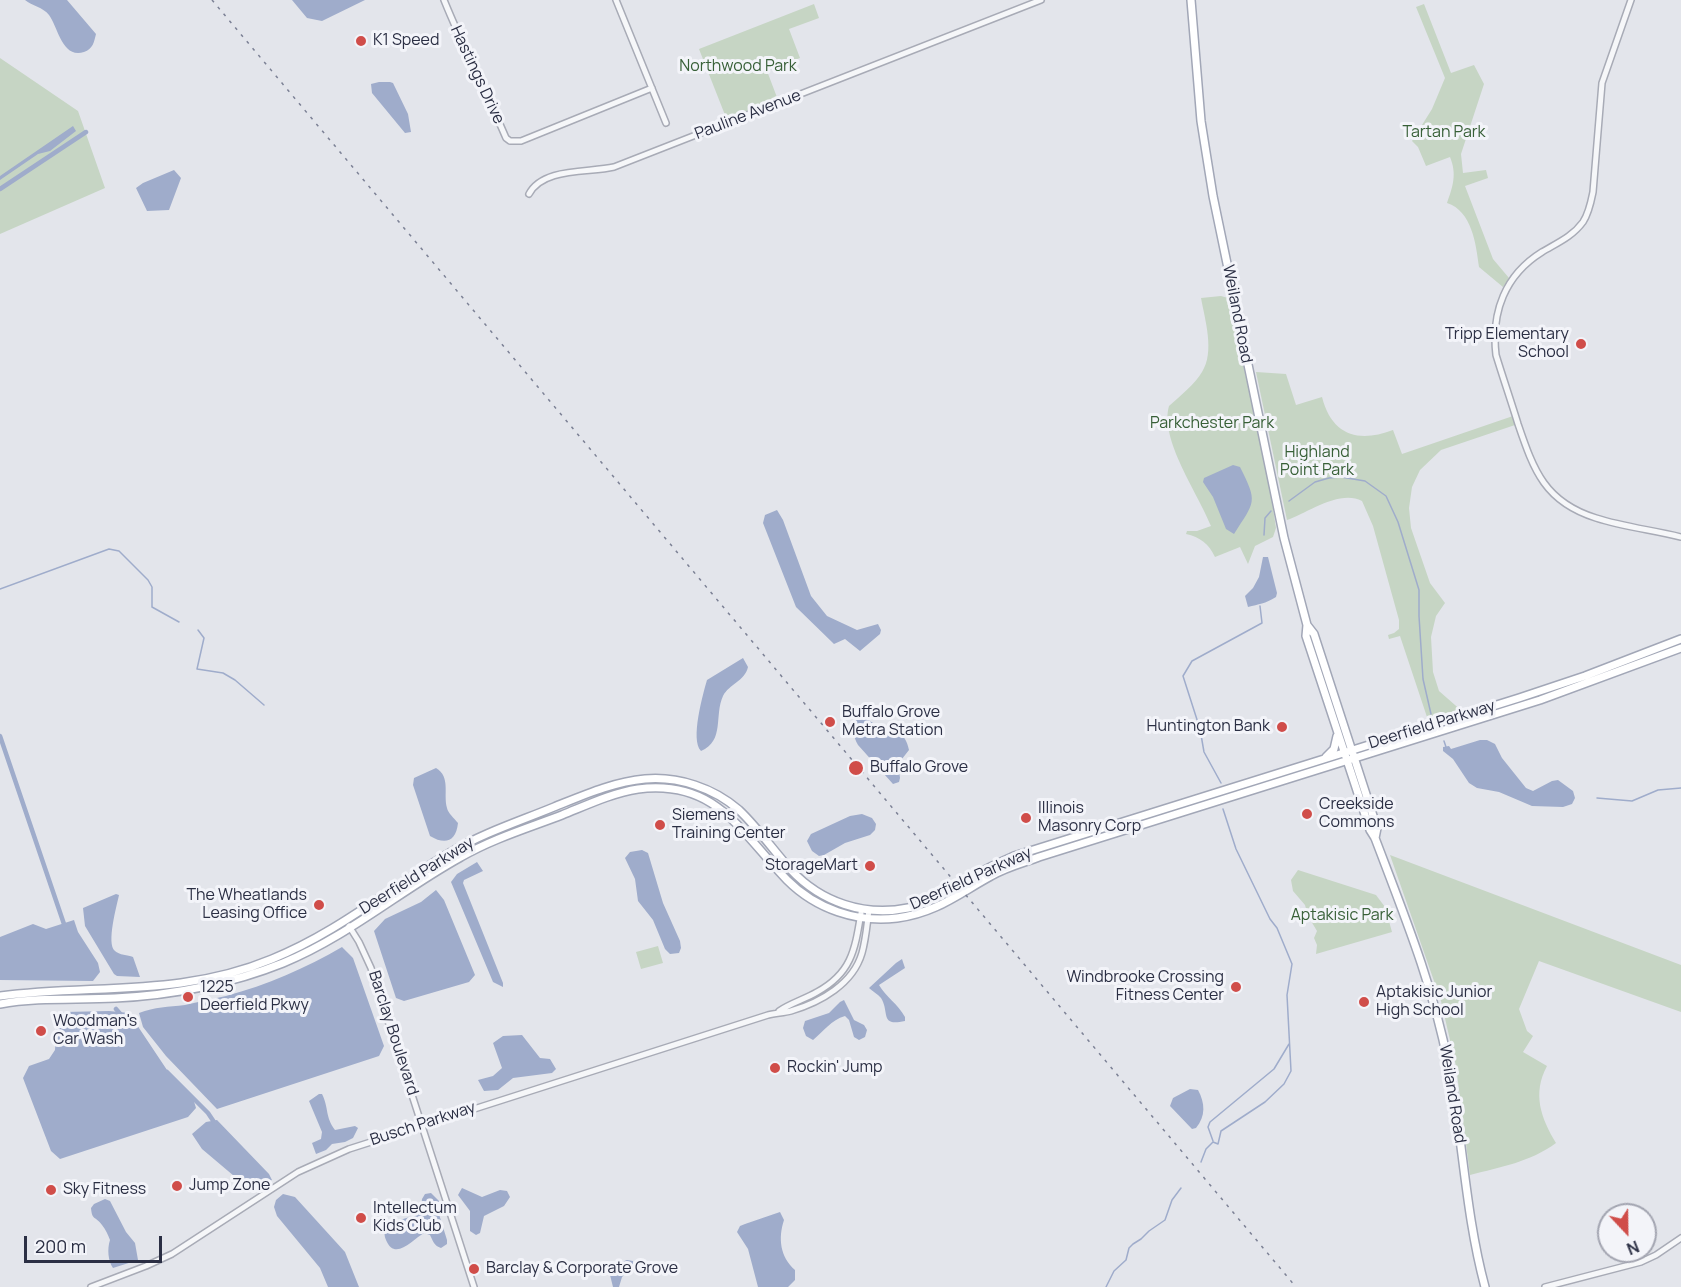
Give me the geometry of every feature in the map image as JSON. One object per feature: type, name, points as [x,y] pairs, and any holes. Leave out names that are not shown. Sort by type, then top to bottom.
[{"type":"main road","name":"Weiland Road","points":[[1191,0],[1201,121],[1213,196],[1284,538],[1307,625],[1306,636],[1337,730],[1349,755]]},
{"type":"main road","name":"Weiland Road","points":[[1307,625],[1314,634],[1370,830],[1428,981],[1442,1033],[1449,1066],[1473,1232],[1485,1287]]},
{"type":"main road","name":"Deerfield Parkway","points":[[0,1004],[157,995],[203,989],[256,974],[287,962],[447,865],[483,846],[612,795],[640,789],[659,788],[691,794],[723,810],[743,828],[788,881],[826,907],[864,918],[901,918],[932,910],[1004,869],[1536,692],[1681,639]]},
{"type":"main road","name":"Deerfield Parkway","points":[[0,996],[155,987],[212,978],[271,960],[348,924],[436,861],[466,843],[608,786],[649,778],[679,781],[716,795],[738,810],[800,879],[834,902],[865,910],[889,910],[920,905],[1014,856],[1323,760],[1349,755],[1540,700],[1681,648]]},
{"type":"main road","points":[[1323,760],[1334,748],[1337,730]]},
{"type":"street","name":"Hastings Drive","points":[[444,0],[462,46],[489,96],[506,138],[510,141],[521,141],[652,88]]},
{"type":"street","points":[[616,0],[666,123]]},
{"type":"street","name":"Pauline Avenue","points":[[529,194],[536,185],[557,175],[603,170],[1041,0]]},
{"type":"street","points":[[1631,0],[1602,82],[1593,192],[1589,209],[1584,221],[1568,238],[1530,260],[1508,285],[1499,303],[1495,319],[1494,343],[1526,449],[1546,488],[1568,506],[1582,513],[1681,537]]},
{"type":"street","name":"Busch Parkway","points":[[91,1287],[172,1254],[298,1172],[349,1149],[778,1012],[790,1011],[818,1000],[846,981],[861,956],[865,910]]},
{"type":"street","name":"Barclay Boulevard","points":[[348,924],[371,968],[474,1287]]},
{"type":"street","points":[[1545,1287],[1641,1262],[1681,1238]]},
{"type":"green space","name":"Northwood Park","points":[[814,4],[819,18],[789,29],[800,58],[767,71],[778,100],[727,120],[699,49]]},
{"type":"green space","name":"Tartan Park","points":[[1424,4],[1451,73],[1474,65],[1484,84],[1461,154],[1463,173],[1486,170],[1488,178],[1465,186],[1493,259],[1509,278],[1503,287],[1479,267],[1474,239],[1467,221],[1462,213],[1447,203],[1453,180],[1450,157],[1426,166],[1418,147],[1412,141],[1432,109],[1445,78],[1416,7]]},
{"type":"green space","points":[[0,58],[78,111],[105,188],[0,234]]},
{"type":"green space","name":"Parkchester Park","points":[[1221,296],[1228,298],[1229,301],[1268,476],[1276,528],[1273,537],[1255,546],[1248,564],[1240,547],[1215,557],[1204,542],[1186,534],[1187,531],[1197,531],[1211,526],[1175,450],[1167,419],[1169,406],[1195,381],[1206,364],[1208,336],[1201,298]]},
{"type":"green space","name":"Highland Point Park","points":[[1256,372],[1286,374],[1296,405],[1322,397],[1333,420],[1349,433],[1369,436],[1393,430],[1402,454],[1513,416],[1515,425],[1441,450],[1420,470],[1412,487],[1409,508],[1411,528],[1430,583],[1445,603],[1436,616],[1431,637],[1433,672],[1439,691],[1463,712],[1429,723],[1400,636],[1389,639],[1388,635],[1399,629],[1399,620],[1373,526],[1362,501],[1353,498],[1334,500],[1287,520]]},
{"type":"green space","points":[[1390,855],[1681,965],[1681,1012],[1539,961],[1519,1009],[1527,1031],[1533,1036],[1523,1052],[1547,1066],[1540,1086],[1540,1106],[1556,1143],[1546,1150],[1515,1163],[1470,1175],[1456,1066],[1441,1001]]},
{"type":"green space","name":"Aptakisic Park","points":[[1298,870],[1376,895],[1385,907],[1392,932],[1316,954],[1317,945],[1314,938],[1317,931],[1308,916],[1305,905],[1293,891],[1291,880]]},
{"type":"green space","points":[[658,946],[663,963],[641,969],[636,952]]},
{"type":"water","points":[[25,0],[67,0],[96,34],[91,47],[84,52],[71,51],[62,41],[49,15]]},
{"type":"water","points":[[292,0],[365,0],[322,21],[307,18]]},
{"type":"water","points":[[393,83],[408,114],[411,132],[405,133],[372,93],[371,84]]},
{"type":"water","points":[[73,126],[76,131],[50,151],[38,154],[0,180],[0,176]]},
{"type":"water","points":[[174,170],[181,178],[169,210],[147,211],[136,188]]},
{"type":"water","points":[[1233,465],[1240,467],[1252,495],[1250,508],[1234,534],[1226,529],[1213,497],[1203,482],[1204,478]]},
{"type":"water","points":[[777,510],[783,520],[811,596],[827,616],[857,630],[878,624],[880,634],[860,651],[845,639],[834,644],[796,607],[763,523],[765,515]]},
{"type":"water","points":[[1263,557],[1268,557],[1276,597],[1248,607],[1245,596],[1259,577]]},
{"type":"water","points":[[743,658],[748,667],[746,672],[723,696],[716,734],[708,747],[701,751],[698,745],[697,727],[707,680]]},
{"type":"water","points":[[862,718],[899,733],[905,739],[909,750],[898,764],[899,782],[893,784],[858,745],[854,736],[854,726],[856,720]]},
{"type":"water","points":[[1487,740],[1495,744],[1502,758],[1526,788],[1533,791],[1558,780],[1573,791],[1575,798],[1572,804],[1563,807],[1532,806],[1499,792],[1477,788],[1469,783],[1453,759],[1443,751],[1443,747],[1449,746],[1451,749]]},
{"type":"water","points":[[436,768],[441,772],[445,781],[448,810],[458,823],[455,834],[445,841],[430,836],[413,785],[414,778]]},
{"type":"water","points":[[862,814],[872,818],[876,824],[875,830],[870,835],[845,843],[824,855],[819,856],[812,851],[807,841],[811,834],[850,816]]},
{"type":"water","points":[[642,850],[648,853],[663,903],[680,941],[679,953],[670,954],[665,949],[653,920],[638,901],[635,879],[625,858],[630,852]]},
{"type":"water","points":[[477,862],[483,871],[464,880],[463,883],[503,987],[493,982],[451,882],[457,874]]},
{"type":"water","points":[[436,890],[444,900],[475,975],[469,982],[404,1001],[396,998],[374,931],[385,919],[421,902]]},
{"type":"water","points":[[116,894],[119,895],[114,915],[113,947],[119,953],[133,957],[140,977],[114,974],[85,926],[83,908]]},
{"type":"water","points":[[74,920],[78,932],[98,963],[100,972],[93,981],[0,980],[0,937],[33,924],[46,929]]},
{"type":"water","points":[[342,947],[353,958],[384,1046],[379,1056],[217,1109],[166,1056],[143,1027],[139,1013],[241,992],[286,975]]},
{"type":"water","points":[[902,959],[905,968],[879,985],[905,1017],[905,1021],[892,1022],[888,1020],[881,998],[869,988]]},
{"type":"water","points":[[844,1000],[854,1020],[864,1025],[867,1030],[865,1037],[859,1040],[854,1037],[849,1020],[845,1016],[832,1023],[813,1040],[806,1036],[803,1028],[805,1021],[829,1013]]},
{"type":"water","points":[[65,1012],[129,1013],[171,1076],[193,1098],[196,1108],[188,1117],[60,1159],[51,1151],[23,1078],[29,1066],[49,1059],[55,1050],[57,1015]]},
{"type":"water","points":[[522,1035],[540,1058],[550,1059],[556,1069],[552,1073],[513,1078],[498,1090],[484,1091],[478,1080],[493,1076],[502,1068],[493,1043],[503,1036]]},
{"type":"water","points":[[1190,1089],[1198,1090],[1203,1109],[1202,1119],[1196,1128],[1192,1129],[1170,1106],[1173,1098]]},
{"type":"water","points":[[322,1094],[335,1130],[355,1126],[358,1128],[353,1138],[332,1144],[326,1150],[316,1154],[312,1143],[321,1139],[322,1132],[309,1101]]},
{"type":"water","points":[[217,1120],[269,1174],[272,1180],[247,1187],[202,1149],[192,1134],[206,1122]]},
{"type":"water","points":[[462,1188],[482,1197],[500,1190],[507,1191],[510,1197],[504,1206],[484,1216],[480,1233],[476,1235],[470,1231],[470,1211],[458,1195]]},
{"type":"water","points":[[431,1193],[439,1201],[438,1211],[447,1244],[441,1248],[434,1243],[430,1235],[424,1233],[410,1244],[394,1249],[386,1240],[385,1230],[390,1224],[421,1210],[422,1199],[425,1194]]},
{"type":"water","points":[[283,1194],[295,1197],[345,1252],[359,1287],[328,1287],[320,1268],[277,1216],[274,1207],[276,1200]]},
{"type":"water","points":[[105,1199],[110,1201],[126,1232],[135,1243],[138,1260],[113,1268],[108,1255],[110,1240],[100,1222],[93,1217],[91,1208]]},
{"type":"water","points":[[780,1212],[784,1220],[781,1234],[783,1253],[795,1270],[795,1280],[788,1287],[758,1287],[748,1249],[737,1232],[740,1226]]},
{"type":"water","points":[[627,1260],[633,1261],[633,1266],[622,1277],[619,1287],[613,1287],[608,1267]]},
{"type":"waterway","points":[[0,189],[86,132]]},
{"type":"waterway","points":[[1289,501],[1315,482],[1341,477],[1365,481],[1386,496],[1398,522],[1419,590],[1423,679],[1431,714]]},
{"type":"waterway","points":[[1264,535],[1265,518],[1271,511]]},
{"type":"waterway","points":[[0,589],[109,549],[119,551],[148,580],[152,587],[152,607],[179,622]]},
{"type":"waterway","points":[[1221,783],[1204,752],[1200,729],[1183,676],[1192,661],[1262,623],[1260,606]]},
{"type":"waterway","points":[[198,630],[204,638],[197,669],[223,673],[235,680],[264,705]]},
{"type":"waterway","points":[[0,736],[65,927]]},
{"type":"waterway","points":[[1444,741],[1446,747]]},
{"type":"waterway","points":[[1597,798],[1632,801],[1658,790],[1681,788]]},
{"type":"waterway","points":[[1201,1162],[1206,1149],[1213,1142],[1218,1144],[1221,1131],[1265,1102],[1284,1084],[1291,1071],[1287,995],[1292,964],[1277,928],[1270,919],[1236,849],[1223,809]]},
{"type":"waterway","points":[[116,1009],[122,1016]]},
{"type":"waterway","points":[[1213,1141],[1208,1127],[1210,1122],[1274,1069],[1289,1044]]},
{"type":"waterway","points":[[167,1072],[208,1113],[216,1125]]},
{"type":"waterway","points":[[1106,1287],[1114,1271],[1126,1260],[1129,1248],[1165,1220],[1172,1200],[1181,1188]]},
{"type":"railway","points":[[212,0],[1296,1287]]},
{"type":"place","name":"K1 Speed","points":[[361,41]]},
{"type":"place","name":"Tripp Elementary School","points":[[1581,344]]},
{"type":"place","name":"Buffalo Grove Metra Station","points":[[830,722]]},
{"type":"place","name":"Huntington Bank","points":[[1282,727]]},
{"type":"place","name":"Buffalo Grove","points":[[856,768]]},
{"type":"place","name":"Creekside Commons","points":[[1307,814]]},
{"type":"place","name":"Illinois Masonry Corp","points":[[1026,818]]},
{"type":"place","name":"Siemens Training Center","points":[[660,825]]},
{"type":"place","name":"StorageMart","points":[[870,866]]},
{"type":"place","name":"The Wheatlands Leasing Office","points":[[319,905]]},
{"type":"place","name":"Windbrooke Crossing Fitness Center","points":[[1236,987]]},
{"type":"place","name":"1225 Deerfield Pkwy","points":[[188,997]]},
{"type":"place","name":"Aptakisic Junior High School","points":[[1364,1002]]},
{"type":"place","name":"Woodman's Car Wash","points":[[41,1031]]},
{"type":"place","name":"Rockin' Jump","points":[[775,1068]]},
{"type":"place","name":"Jump Zone","points":[[177,1186]]},
{"type":"place","name":"Sky Fitness","points":[[51,1190]]},
{"type":"place","name":"Intellectum Kids Club","points":[[361,1218]]},
{"type":"place","name":"Barclay & Corporate Grove","points":[[474,1269]]}]
